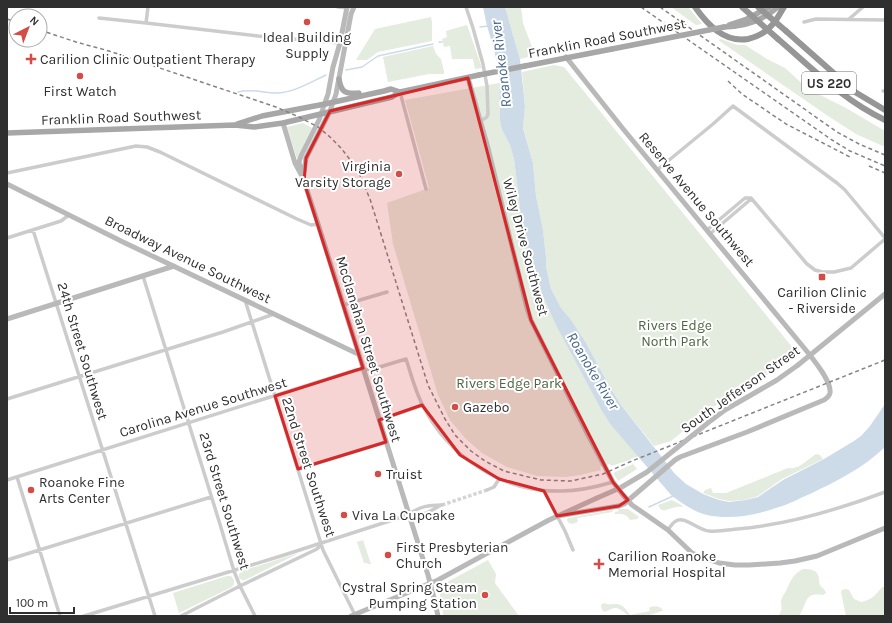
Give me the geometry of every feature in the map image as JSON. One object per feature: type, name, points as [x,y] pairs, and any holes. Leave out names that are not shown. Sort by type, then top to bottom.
[{"type":"highway","points":[[694,7],[705,21],[715,30],[727,37],[737,40],[751,38],[761,34],[771,26],[784,7]]},
{"type":"highway","name":"US 220","points":[[742,7],[840,92],[865,109],[885,120]]},
{"type":"highway","name":"US 220","points":[[758,7],[855,92],[885,110]]},
{"type":"main road","name":"Franklin Road Southwest","points":[[7,133],[235,125],[254,127],[283,123],[392,97],[400,92],[566,57],[724,27],[747,19],[769,7]]},
{"type":"main road","name":"Franklin Road Southwest","points":[[724,27],[736,27],[748,24],[778,7]]},
{"type":"main road","points":[[339,79],[341,89],[348,93],[353,94],[384,91]]},
{"type":"main road","name":"Franklin Road Southwest","points":[[235,125],[262,116],[391,89],[400,92]]},
{"type":"street","points":[[146,23],[148,7]]},
{"type":"street","points":[[303,178],[306,158],[330,111],[336,94],[343,43],[350,8],[338,7]]},
{"type":"street","points":[[466,7],[481,56],[486,80],[488,116],[480,120]]},
{"type":"street","points":[[850,19],[863,7]]},
{"type":"street","points":[[100,18],[258,36],[343,43]]},
{"type":"street","points":[[804,22],[816,20],[850,19],[885,20]]},
{"type":"street","points":[[303,178],[299,162],[322,114],[328,94],[333,67],[343,43]]},
{"type":"street","name":"Reserve Avenue Southwest","points":[[566,57],[624,130],[822,370],[828,383],[830,393],[824,400],[747,432],[680,457],[628,500]]},
{"type":"street","name":"Wiley Drive Southwest","points":[[468,78],[531,320],[613,482],[628,500],[640,511],[668,530],[692,553],[699,557],[719,563],[749,565],[795,561],[817,556],[885,528]]},
{"type":"street","points":[[400,92],[426,189]]},
{"type":"street","points":[[657,170],[733,106],[837,182],[885,239],[851,268],[834,272],[822,272],[815,270],[807,264],[751,198],[708,232]]},
{"type":"street","name":"McClanahan Street Southwest","points":[[283,123],[295,163],[303,178],[318,224],[430,584],[438,616]]},
{"type":"street","points":[[7,173],[136,146],[147,147],[310,225],[318,224]]},
{"type":"street","name":"Broadway Avenue Southwest","points":[[7,184],[358,354]]},
{"type":"street","points":[[7,238],[61,221],[69,215]]},
{"type":"street","name":"24th Street Southwest","points":[[33,230],[155,616]]},
{"type":"street","points":[[7,319],[174,266]]},
{"type":"street","name":"23rd Street Southwest","points":[[143,276],[234,571],[255,616]]},
{"type":"street","points":[[343,305],[387,292]]},
{"type":"street","name":"South Jefferson Street","points":[[354,615],[430,584],[557,516],[620,488],[647,472],[725,410],[777,380],[798,365],[885,294]]},
{"type":"street","name":"22nd Street Southwest","points":[[245,300],[323,550],[354,615]]},
{"type":"street","points":[[7,399],[165,350],[274,314]]},
{"type":"street","name":"Carolina Avenue Southwest","points":[[7,480],[355,370],[373,369],[406,358],[423,405]]},
{"type":"street","points":[[379,420],[423,405],[436,426],[452,447],[469,461],[485,471],[499,479],[521,487],[562,492],[600,486],[613,482]]},
{"type":"street","points":[[298,469],[386,442]]},
{"type":"street","points":[[17,477],[60,616]]},
{"type":"street","points":[[487,490],[494,487],[499,479]]},
{"type":"street","points":[[544,491],[565,530],[573,550]]},
{"type":"street","points":[[668,530],[678,519],[685,520],[707,531],[744,529],[770,525],[836,509],[885,492]]},
{"type":"street","points":[[7,560],[211,497]]},
{"type":"street","points":[[557,516],[619,506],[628,500]]},
{"type":"street","points":[[84,616],[234,571],[408,515],[415,510],[429,505],[442,505],[431,512],[418,516],[408,515]]},
{"type":"street","points":[[181,616],[317,549],[321,543]]},
{"type":"highlighted area","points":[[468,78],[531,320],[613,482],[628,500],[619,506],[557,516],[544,491],[499,479],[460,455],[422,405],[379,420],[386,442],[298,469],[275,396],[363,368],[304,182],[306,158],[330,111]]},
{"type":"green space","points":[[505,7],[521,7],[523,23],[532,47],[531,53],[528,57],[520,59]]},
{"type":"green space","points":[[671,7],[688,7],[702,24],[696,25]]},
{"type":"green space","points":[[431,17],[432,41],[378,52],[367,60],[356,60],[375,29]]},
{"type":"green space","points":[[467,25],[482,68],[475,69],[473,59],[452,59],[450,46],[444,47],[442,39],[447,37],[446,31]]},
{"type":"green space","points":[[721,39],[737,45],[745,45],[785,68],[808,89],[846,108],[885,131],[885,147],[856,134],[828,116],[718,40]]},
{"type":"green space","points":[[433,46],[436,54],[441,59],[444,74],[429,74],[388,82],[383,57]]},
{"type":"green space","name":"Rivers Edge North Park","points":[[554,65],[564,67],[797,353],[779,368],[713,407],[671,441],[654,446],[621,405],[586,343],[561,308],[551,289],[546,266],[543,230],[536,196],[533,163],[523,127],[525,106],[522,72]]},
{"type":"green space","name":"Rivers Edge Park","points":[[499,83],[500,121],[502,130],[510,145],[514,159],[523,233],[611,425],[639,456],[611,466],[610,464],[600,467],[601,470],[580,475],[566,477],[537,476],[507,467],[482,453],[465,438],[450,420],[438,395],[393,244],[387,203],[429,188],[405,100]]},
{"type":"green space","points":[[303,123],[312,128],[297,159],[287,127]]},
{"type":"green space","points":[[816,454],[820,455],[823,459],[782,479],[758,496],[745,500],[729,501],[703,493],[705,490],[711,488],[713,493],[726,493],[788,468],[800,466]]},
{"type":"green space","points":[[633,464],[637,469],[618,481],[613,473]]},
{"type":"green space","points":[[672,500],[683,506],[662,510],[658,505]]},
{"type":"green space","points":[[618,509],[628,509],[639,517],[637,519],[630,520],[625,515],[615,514],[615,512],[619,511]]},
{"type":"green space","points":[[612,510],[613,512],[577,518],[578,522],[572,524],[567,521],[569,518]]},
{"type":"green space","points":[[363,540],[371,564],[364,563],[357,542]]},
{"type":"green space","points":[[311,549],[299,553],[245,580],[239,578],[239,574],[242,571]]},
{"type":"green space","points":[[488,560],[496,574],[495,583],[519,616],[443,616],[442,602],[438,587]]},
{"type":"green space","points":[[803,569],[811,569],[817,573],[820,585],[826,593],[823,595],[812,595],[809,597],[799,616],[778,616],[782,608],[782,598],[791,580]]},
{"type":"green space","points":[[231,576],[234,580],[232,587],[179,613],[173,593]]},
{"type":"green space","points":[[882,587],[885,587],[885,616],[846,616],[841,592],[842,590],[849,590],[854,599],[861,602],[873,597]]},
{"type":"green space","points":[[604,603],[622,605],[630,615],[650,611],[649,608],[653,606],[659,607],[663,610],[648,615],[631,616],[616,608],[605,612],[602,610],[601,605]]},
{"type":"water","name":"Roanoke River","points":[[483,7],[505,7],[520,59],[525,106],[523,128],[533,163],[536,196],[543,230],[546,266],[551,289],[561,308],[586,343],[621,405],[675,474],[686,484],[703,494],[719,500],[729,502],[758,497],[783,480],[824,459],[861,436],[885,404],[885,447],[877,455],[849,474],[810,494],[787,504],[743,516],[725,517],[702,514],[693,510],[672,496],[611,425],[602,411],[556,325],[538,284],[523,233],[514,159],[510,145],[502,130],[500,121],[499,70]]},
{"type":"waterway","name":"Roanoke River","points":[[480,27],[488,26]]},
{"type":"waterway","points":[[346,70],[362,67],[378,56],[433,44]]},
{"type":"waterway","points":[[238,92],[247,90],[282,93],[302,87],[326,75]]},
{"type":"waterway","points":[[649,507],[673,496]]},
{"type":"tunnel","points":[[442,505],[487,490]]},
{"type":"railway","points":[[641,7],[832,140],[850,151],[885,166]]},
{"type":"railway","points":[[660,7],[837,132],[859,144],[885,155]]},
{"type":"railway","points":[[48,33],[109,51],[276,107],[318,127],[330,137],[341,148],[359,173],[370,199],[428,385],[445,419],[455,435],[471,451],[485,461],[504,471],[541,480],[571,481],[603,474],[885,360]]},
{"type":"railway","points":[[728,81],[742,94],[786,124],[852,158]]},
{"type":"railway","points":[[869,166],[885,173]]},
{"type":"place","name":"Ideal Building Supply","points":[[307,22]]},
{"type":"place","name":"Carilion Clinic Outpatient Therapy","points":[[31,59]]},
{"type":"place","name":"First Watch","points":[[80,76]]},
{"type":"place","name":"Virginia Varsity Storage","points":[[399,174]]},
{"type":"place","name":"Carilion Clinic - Riverside","points":[[822,277]]},
{"type":"place","name":"Gazebo","points":[[455,407]]},
{"type":"place","name":"Truist","points":[[378,474]]},
{"type":"place","name":"Roanoke Fine Arts Center","points":[[31,490]]},
{"type":"place","name":"Viva La Cupcake","points":[[344,515]]},
{"type":"place","name":"First Presbyterian Church","points":[[388,555]]},
{"type":"place","name":"Carilion Roanoke Memorial Hospital","points":[[599,564]]},
{"type":"place","name":"Cystral Spring Steam Pumping Station","points":[[485,595]]}]
